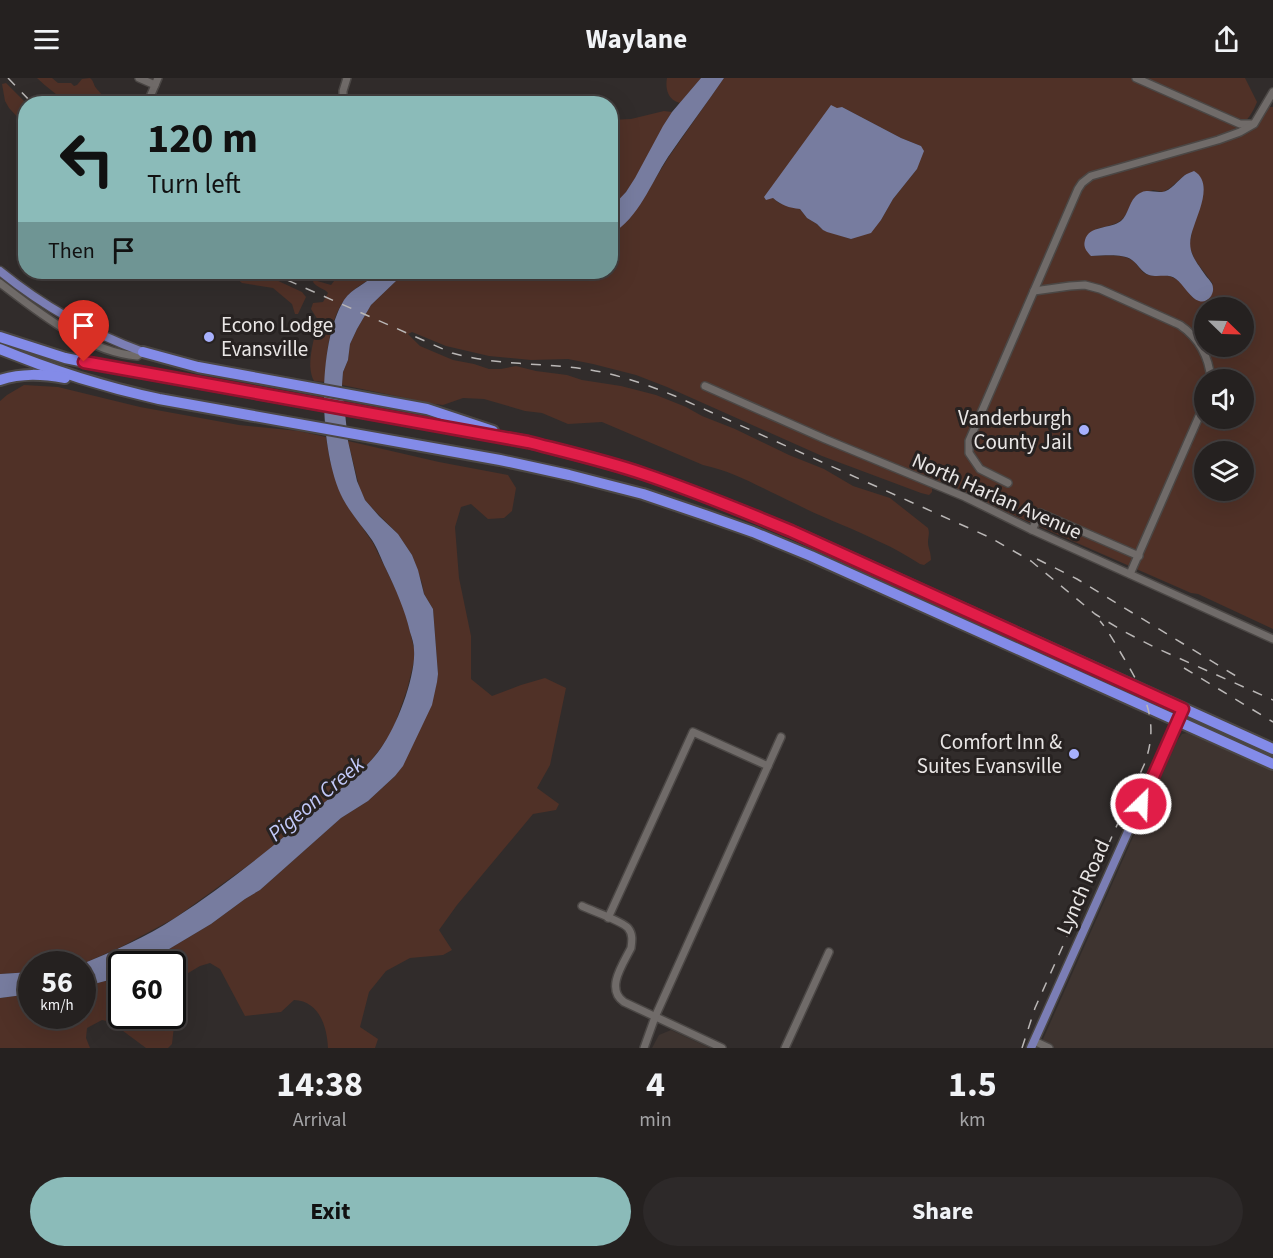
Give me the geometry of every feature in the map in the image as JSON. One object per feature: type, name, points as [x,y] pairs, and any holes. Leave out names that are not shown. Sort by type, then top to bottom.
[{"type":"highway","points":[[0,338],[84,362],[528,442]]},
{"type":"highway","points":[[0,349],[99,384]]},
{"type":"highway","points":[[143,352],[198,367],[427,409],[528,442],[644,474],[791,531],[1273,749]]},
{"type":"highway","points":[[0,380],[37,374],[99,384],[159,399],[547,470],[643,494],[724,521],[821,560],[1273,764]]},
{"type":"main road","points":[[0,271],[59,314],[143,352]]},
{"type":"main road","name":"Lynch Road","points":[[1033,1045],[1183,709]]},
{"type":"street","points":[[139,78],[156,81],[150,96]]},
{"type":"street","points":[[343,96],[347,78]]},
{"type":"street","points":[[1136,78],[1240,124],[1254,124]]},
{"type":"street","points":[[1008,483],[980,469],[969,453],[969,441],[1082,183],[1091,176],[1240,132],[1254,124],[1273,92]]},
{"type":"street","points":[[0,283],[40,313],[87,341],[127,355],[137,356],[143,352]]},
{"type":"street","points":[[1034,291],[1085,285],[1100,289],[1191,332],[1208,358],[1210,369]]},
{"type":"street","name":"North Harlan Avenue","points":[[705,386],[965,497],[1032,530],[1273,639]]},
{"type":"street","points":[[1131,574],[1194,428]]},
{"type":"street","points":[[1032,530],[1040,513],[1139,556]]},
{"type":"street","points":[[608,918],[693,732],[768,766]]},
{"type":"street","points":[[644,1048],[655,1017],[781,737]]},
{"type":"street","points":[[582,906],[626,926],[629,930],[632,938],[631,948],[616,980],[615,987],[618,997],[624,1002],[722,1048]]},
{"type":"street","points":[[785,1048],[829,952]]},
{"type":"street","points":[[1033,1045],[1049,1048]]},
{"type":"shaded area","points":[[37,78],[52,78],[58,83],[71,83],[74,86],[82,79],[90,78],[102,96],[58,96]]},
{"type":"shaded area","points":[[667,78],[701,78],[680,103],[668,94]]},
{"type":"shaded area","points":[[724,78],[1245,78],[1257,102],[1252,113],[1244,122],[1220,138],[1256,126],[1268,107],[1273,107],[1273,629],[1198,594],[1191,593],[938,482],[929,495],[921,493],[822,456],[636,375],[568,359],[531,360],[489,356],[446,346],[412,332],[408,334],[420,346],[453,360],[489,369],[516,366],[567,375],[656,395],[686,407],[824,469],[853,486],[890,498],[928,528],[931,560],[924,565],[920,564],[885,544],[739,477],[703,465],[602,422],[568,424],[542,413],[525,411],[484,399],[463,398],[443,405],[342,385],[350,344],[357,329],[371,305],[399,279],[618,279],[618,228],[640,204],[668,158]],"holes":[[[842,107],[921,146],[917,169],[893,199],[881,220],[851,239],[823,230],[807,218],[800,209],[779,203],[773,198]],[[1186,174],[1192,232],[1189,246],[1195,260],[1213,284],[1194,297],[1254,297],[1254,357],[1194,357],[1194,297],[1184,286],[1169,276],[1146,274],[1129,258],[1091,256],[1096,229],[1121,220],[1135,197],[1153,190],[1163,192]]]},
{"type":"shaded area","points":[[6,83],[19,96],[18,118],[5,101],[2,84]]},
{"type":"shaded area","points":[[664,111],[672,112],[633,182],[618,200],[618,120]]},
{"type":"shaded area","points":[[237,279],[274,279],[302,292],[306,297],[298,314],[295,314],[292,304],[273,288],[242,283]]},
{"type":"shaded area","points":[[336,279],[370,279],[352,291],[335,317],[329,339],[325,382],[314,381],[310,367],[318,320],[311,309],[313,303],[323,302],[328,293],[313,282],[314,280],[331,285]]},
{"type":"shaded area","points":[[24,385],[58,387],[140,407],[239,425],[299,431],[326,437],[330,461],[343,499],[373,543],[401,600],[414,648],[414,661],[407,690],[392,732],[380,749],[365,768],[260,857],[175,918],[121,947],[96,958],[96,951],[18,951],[18,973],[0,974],[0,401]]},
{"type":"shaded area","points":[[348,441],[508,475],[516,488],[512,511],[504,518],[488,519],[471,504],[461,507],[455,527],[459,578],[471,636],[471,679],[492,696],[545,678],[566,688],[550,765],[537,788],[559,804],[556,810],[533,814],[457,905],[439,930],[452,950],[443,955],[410,958],[386,971],[369,992],[360,1027],[378,1039],[375,1048],[328,1048],[323,1023],[310,1005],[294,1000],[281,1012],[245,1016],[220,969],[210,963],[186,974],[186,951],[166,951],[211,924],[260,890],[341,818],[368,801],[395,776],[435,690],[438,674],[433,609],[424,594],[412,555],[398,534],[365,500],[360,490]]},
{"type":"shaded area","points":[[1187,733],[1273,770],[1273,1048],[1039,1048],[1174,745],[1182,734]]},
{"type":"shaded area","points":[[108,980],[108,1021],[102,1020],[96,1023],[96,984]]},
{"type":"shaded area","points":[[18,996],[18,1029],[87,1029],[86,1038],[90,1048],[0,1048],[0,998]]},
{"type":"shaded area","points":[[120,1029],[174,1029],[172,1044],[168,1048],[146,1048]]},
{"type":"shaded area","points":[[671,1030],[710,1048],[652,1048],[659,1035]]},
{"type":"water","points":[[701,78],[724,78],[668,157],[637,209],[618,229],[618,201],[635,178],[672,112]]},
{"type":"water","points":[[831,105],[837,108],[842,107],[921,146],[924,151],[917,169],[893,199],[871,233],[851,239],[823,230],[807,218],[800,209],[785,206],[773,198],[766,200],[764,197]]},
{"type":"water","points":[[1194,171],[1203,182],[1203,197],[1191,234],[1190,247],[1194,258],[1212,285],[1213,291],[1210,297],[1194,298],[1173,277],[1146,274],[1134,262],[1123,256],[1091,256],[1084,245],[1087,235],[1091,232],[1121,221],[1139,194],[1145,191],[1165,191],[1185,175]]},
{"type":"water","points":[[370,279],[399,279],[371,305],[357,329],[350,344],[342,385],[348,441],[357,481],[365,500],[398,534],[412,555],[424,594],[433,609],[438,674],[432,705],[403,766],[395,776],[368,801],[341,818],[260,890],[211,924],[166,951],[113,951],[164,925],[230,880],[367,765],[387,739],[409,687],[414,648],[406,616],[378,550],[343,499],[329,455],[325,428],[325,371],[335,320],[347,296]]},
{"type":"water","points":[[108,953],[108,980],[96,984],[96,958]]},
{"type":"water","points":[[18,973],[18,996],[0,998],[0,974]]},
{"type":"railway","points":[[8,78],[25,96]]},
{"type":"railway","points":[[285,279],[452,353],[496,361],[596,371],[636,381],[675,396],[991,538],[1031,561],[1095,614],[1123,631],[1273,700]]},
{"type":"railway","points":[[1037,559],[1077,579],[1236,676]]},
{"type":"railway","points":[[1022,1048],[1035,1008],[1149,750],[1151,723],[1144,698],[1125,660],[1100,621]]},
{"type":"railway","points":[[1184,668],[1273,722]]},
{"type":"place","name":"Econo Lodge Evansville","points":[[209,337]]},
{"type":"place","name":"Vanderburgh County Jail","points":[[1084,430]]},
{"type":"place","name":"Comfort Inn & Suites Evansville","points":[[1074,754]]},
{"type":"route","points":[[84,362],[528,442],[644,474],[791,531],[1183,709],[1141,804]]},
{"type":"water label","name":"Pigeon Creek","points":[[316,799]]}]
